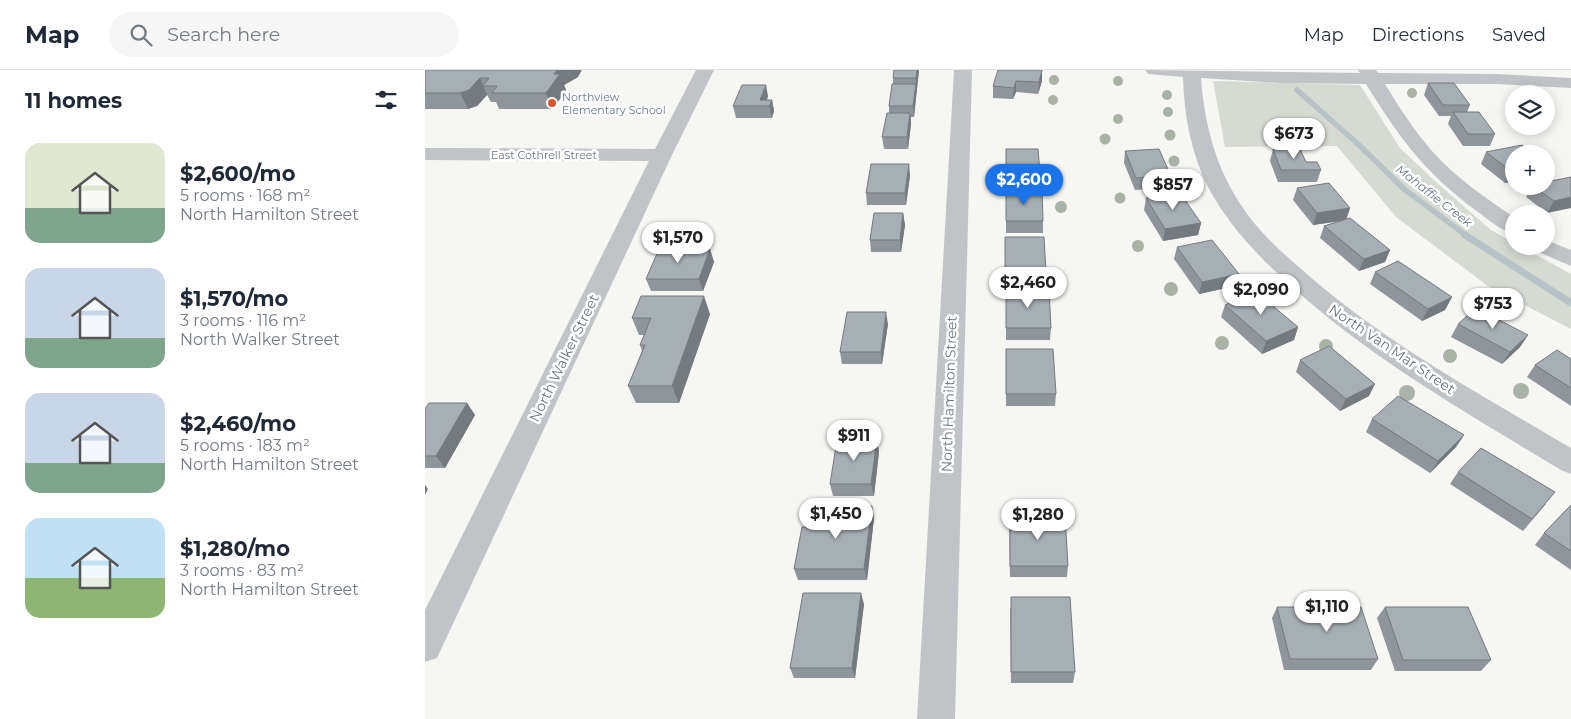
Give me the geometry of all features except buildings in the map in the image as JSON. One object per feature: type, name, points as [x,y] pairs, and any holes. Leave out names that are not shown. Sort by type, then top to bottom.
[{"type":"street","name":"North Walker Street","points":[[425,646],[662,155],[705,70]]},
{"type":"street","name":"North Hamilton Street","points":[[936,719],[963,70]]},
{"type":"street","points":[[1154,70],[1281,78],[1369,74],[1571,83]]},
{"type":"street","name":"North Van Mar Street","points":[[1191,72],[1195,117],[1202,146],[1219,187],[1238,217],[1268,252],[1339,316],[1385,348],[1571,462]]},
{"type":"street","points":[[1369,74],[1405,129],[1426,156],[1449,178],[1505,220]]},
{"type":"street","name":"East Cothrell Street","points":[[425,154],[662,155]]},
{"type":"street","points":[[1555,251],[1571,259]]},
{"type":"shaded area","points":[[1213,81],[1360,85],[1400,148],[1491,230],[1505,238],[1505,255],[1536,255],[1571,274],[1571,329],[1488,286],[1396,217],[1337,146],[1225,147]]},
{"type":"waterway","name":"Mahaffie Creek","points":[[1297,90],[1358,144],[1404,189],[1467,236]]},
{"type":"waterway","name":"Mahaffie Creek","points":[[1465,235],[1571,303]]},
{"type":"place","name":"Northview Elementary School","points":[[552,103]]}]
